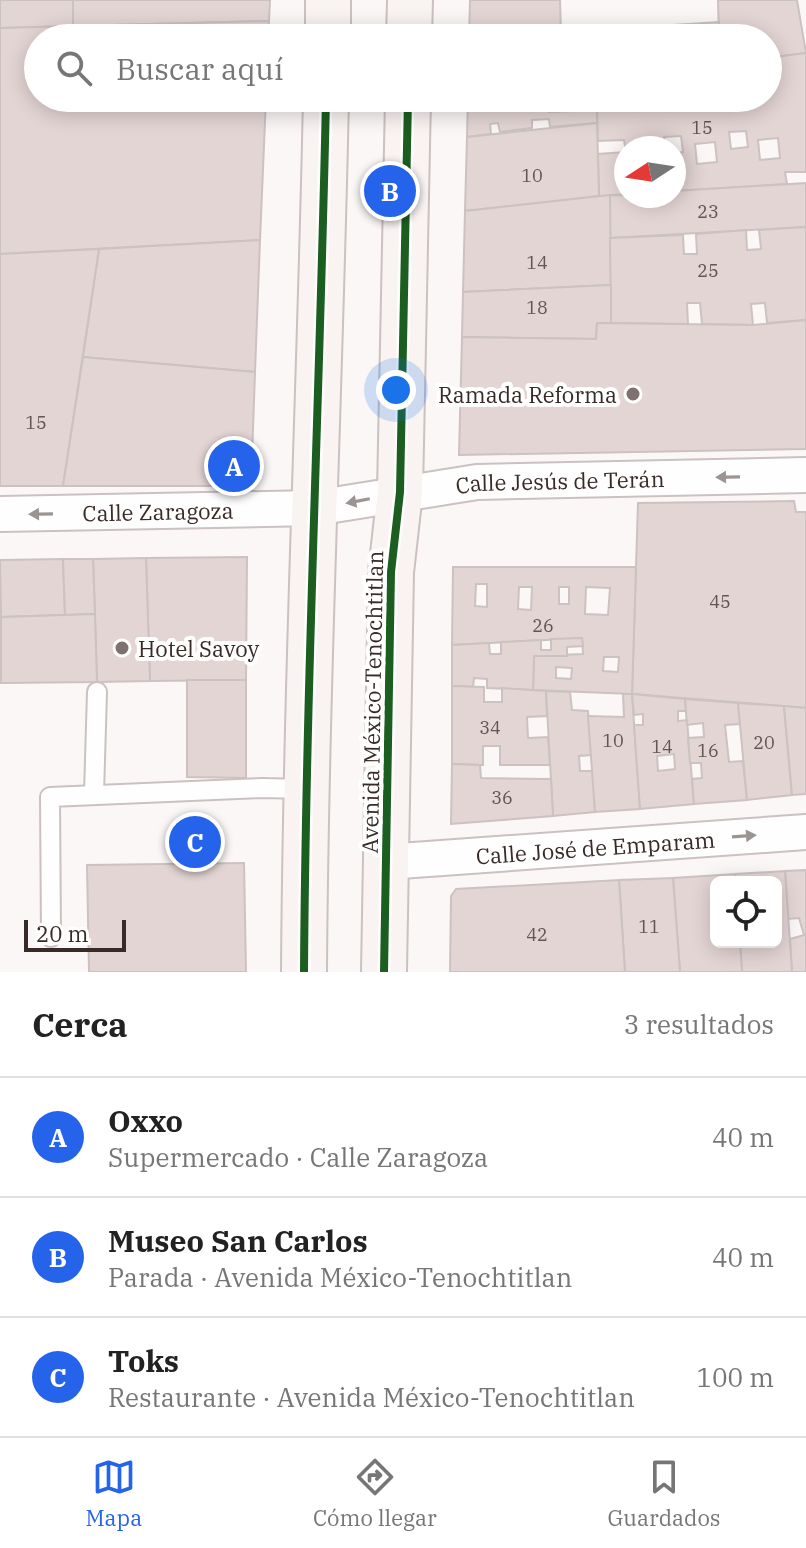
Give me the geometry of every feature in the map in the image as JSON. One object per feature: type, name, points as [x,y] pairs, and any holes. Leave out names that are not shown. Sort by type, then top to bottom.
[{"type":"main road","points":[[328,0],[328,24]]},
{"type":"main road","points":[[409,24],[410,0]]},
{"type":"main road","points":[[304,972],[305,789],[326,112]]},
{"type":"main road","name":"Avenida México-Tenochtitlan","points":[[384,972],[391,572],[400,492],[408,112]]},
{"type":"street","name":"Calle Jesús de Terán","points":[[315,508],[477,482],[806,475]]},
{"type":"street","name":"Calle Zaragoza","points":[[0,514],[315,508]]},
{"type":"street","name":"Calle José de Emparam","points":[[386,862],[806,832]]},
{"type":"lane","points":[[94,794],[97,692]]},
{"type":"lane","points":[[51,937],[50,797],[305,789]]},
{"type":"building","points":[[0,0],[73,0],[73,24],[24,24],[24,27],[0,28]]},
{"type":"building","points":[[73,0],[270,0],[269,21],[73,24]]},
{"type":"building","points":[[470,0],[560,0],[561,24],[469,24]]},
{"type":"building","points":[[718,0],[797,0],[806,53],[782,56],[782,24],[719,24]]},
{"type":"building","points":[[269,21],[269,24],[154,24]]},
{"type":"building","points":[[24,27],[24,112],[265,112],[260,240],[0,254],[0,28]]},
{"type":"building","points":[[806,53],[806,172],[785,172],[787,184],[686,190],[686,136],[614,136],[614,140],[598,141],[597,112],[782,112],[782,56]],"holes":[[[746,131],[748,147],[731,149],[729,132]],[[778,138],[780,158],[760,160],[758,140]],[[715,142],[717,162],[697,164],[695,144]]]},
{"type":"building","points":[[468,112],[597,112],[597,123],[550,127],[549,119],[532,120],[532,128],[500,132],[498,123],[490,124],[491,134],[467,137]]},
{"type":"building","points":[[597,123],[599,196],[465,211],[467,137]]},
{"type":"building","points":[[614,153],[614,195],[599,196],[598,154]]},
{"type":"building","points":[[806,183],[806,227],[610,238],[610,195],[614,195],[614,208],[686,208],[686,190]]},
{"type":"building","points":[[610,195],[611,285],[463,292],[465,211]]},
{"type":"building","points":[[806,227],[806,320],[767,323],[765,303],[751,304],[753,325],[702,324],[700,303],[687,303],[688,324],[611,323],[610,238],[683,235],[684,254],[697,254],[696,234],[746,230],[747,250],[761,249],[759,230]]},
{"type":"building","points":[[260,240],[255,372],[83,357],[99,249]]},
{"type":"building","points":[[99,249],[63,486],[0,486],[0,254]]},
{"type":"building","points":[[611,285],[611,323],[597,323],[596,339],[462,337],[463,292]]},
{"type":"building","name":"Ramada Reforma","points":[[806,320],[806,449],[459,455],[462,337],[596,339],[597,323],[753,325]]},
{"type":"building","points":[[83,357],[255,372],[251,486],[63,486]]},
{"type":"building","points":[[794,501],[796,512],[806,512],[806,708],[632,694],[638,503]]},
{"type":"building","points":[[247,557],[246,680],[150,681],[146,558]]},
{"type":"building","name":"Hotel Savoy","points":[[146,558],[150,681],[97,682],[93,559]]},
{"type":"building","points":[[63,559],[65,615],[1,617],[0,560]]},
{"type":"building","points":[[63,559],[93,559],[95,614],[65,615]]},
{"type":"building","points":[[453,567],[636,567],[632,694],[533,690],[534,656],[583,654],[582,638],[452,645]],"holes":[[[476,584],[487,584],[487,607],[475,606]],[[519,587],[532,587],[531,610],[518,609]],[[559,587],[569,587],[569,604],[559,604]],[[586,587],[610,588],[608,615],[585,614]],[[604,657],[619,657],[618,672],[603,671]],[[556,667],[572,668],[571,679],[556,678]]]},
{"type":"building","points":[[95,614],[97,682],[1,683],[1,617]]},
{"type":"building","points":[[582,638],[583,646],[567,647],[567,656],[534,656],[533,690],[487,688],[487,679],[474,678],[473,687],[452,686],[452,645],[489,643],[490,654],[501,654],[501,642],[541,640],[541,650],[551,650],[551,639]]},
{"type":"building","points":[[187,680],[246,680],[246,778],[187,777]]},
{"type":"building","points":[[452,686],[484,687],[484,702],[502,702],[502,688],[546,691],[547,716],[527,717],[528,738],[548,737],[550,765],[500,765],[500,746],[483,746],[483,765],[452,764]]},
{"type":"building","points":[[546,691],[570,692],[572,710],[588,711],[591,755],[579,756],[580,771],[593,771],[595,812],[553,816]]},
{"type":"building","points":[[623,694],[632,694],[640,809],[595,812],[588,716],[624,717]]},
{"type":"building","points":[[632,694],[685,699],[686,711],[678,711],[678,721],[687,720],[694,804],[640,809],[634,725],[643,725],[643,714],[634,715]],"holes":[[[674,754],[675,769],[658,771],[657,756]]]},
{"type":"building","points":[[685,699],[738,703],[740,724],[725,725],[729,762],[743,761],[747,800],[694,804],[692,779],[702,778],[701,763],[690,763],[688,738],[704,737],[703,723],[687,725]]},
{"type":"building","points":[[738,703],[784,706],[792,795],[747,800]]},
{"type":"building","points":[[784,706],[806,708],[806,794],[792,795]]},
{"type":"building","points":[[452,764],[480,765],[481,778],[551,779],[553,816],[451,824]]},
{"type":"building","points":[[244,863],[246,972],[89,972],[87,865]]},
{"type":"building","points":[[806,870],[806,972],[792,972],[790,939],[804,935],[799,918],[788,919],[785,871]]},
{"type":"building","points":[[785,871],[792,972],[742,972],[740,948],[782,948],[782,876],[735,874]]},
{"type":"building","points":[[735,874],[710,876],[710,948],[740,948],[742,972],[680,972],[673,878]]},
{"type":"building","points":[[673,878],[680,972],[625,972],[619,880]]},
{"type":"building","points":[[619,880],[625,972],[450,972],[451,896],[456,889]]},
{"type":"cycle path","points":[[304,972],[307,753],[326,112]]},
{"type":"cycle path","points":[[384,972],[391,572],[400,492],[408,112]]},
{"type":"place","name":"Museo San Carlos","points":[[390,191]]},
{"type":"place","name":"Ramada Reforma","points":[[633,394]]},
{"type":"place","name":"Oxxo","points":[[234,466]]},
{"type":"place","name":"Hotel Savoy","points":[[122,648]]},
{"type":"place","name":"Toks","points":[[195,842]]}]
